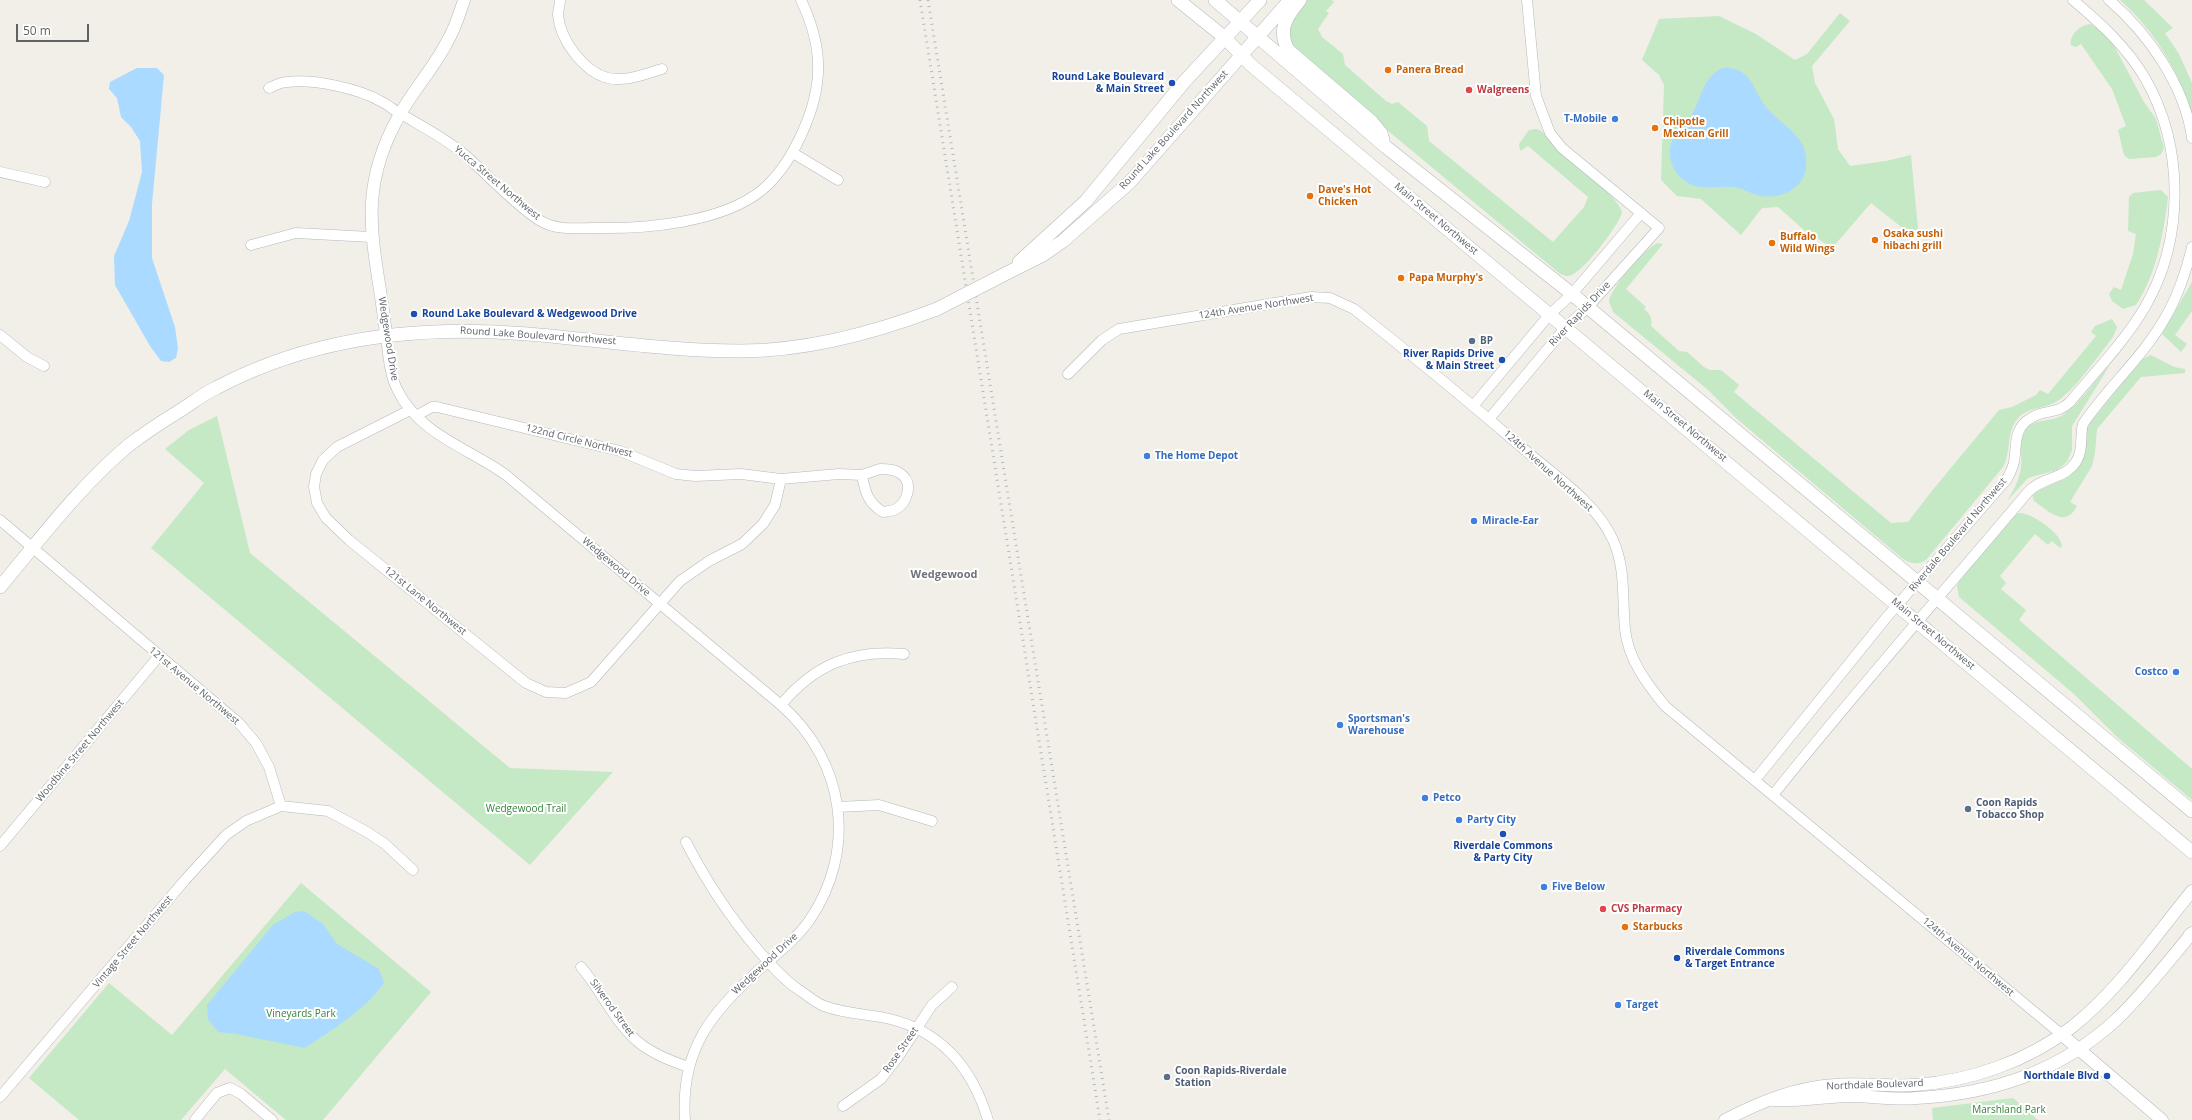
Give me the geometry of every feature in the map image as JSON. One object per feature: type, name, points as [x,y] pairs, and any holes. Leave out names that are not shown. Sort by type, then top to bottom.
[{"type":"main road","name":"Main Street Northwest","points":[[1178,0],[1224,37],[1241,56],[2192,852]]},
{"type":"main road","points":[[1215,0],[1256,37],[1386,147],[1572,294],[2192,811]]},
{"type":"main road","name":"Round Lake Boulevard Northwest","points":[[1007,273],[1086,202],[1184,82],[1224,37],[1241,22],[1260,0]]},
{"type":"main road","name":"Round Lake Boulevard Northwest","points":[[0,587],[89,484],[128,446],[155,426],[213,389],[256,370],[313,350],[386,334],[434,330],[480,330],[699,350],[749,351],[803,346],[835,340],[870,332],[937,310],[1043,255],[1063,241],[1119,193],[1138,174],[1256,37],[1290,0]]},
{"type":"main road","points":[[1300,0],[1284,21],[1282,30],[1284,43],[1288,50],[1372,122],[1381,133],[1386,147]]},
{"type":"street","name":"Wedgewood Drive","points":[[464,0],[447,44],[400,114],[380,153],[374,173],[371,237],[386,334],[397,390],[413,413],[444,437],[484,460],[506,475],[781,705],[802,726],[818,749],[830,776],[838,806],[838,840],[833,870],[828,884],[808,921],[788,944],[727,999],[716,1011],[703,1032],[689,1067],[684,1096],[685,1120]]},
{"type":"street","points":[[560,0],[558,15],[561,30],[570,48],[594,72],[608,78],[630,79],[662,69]]},
{"type":"street","name":"Yucca Street Northwest","points":[[269,88],[284,82],[310,81],[362,93],[382,102],[448,141],[539,220],[558,228],[641,228],[680,223],[741,204],[761,191],[775,177],[793,153],[804,128],[816,92],[819,53],[810,18],[801,0]]},
{"type":"street","name":"River Rapids Drive","points":[[1489,419],[1566,327],[1587,308],[1659,228],[1562,148],[1550,132],[1536,96],[1527,0]]},
{"type":"street","name":"Riverdale Boulevard Northwest","points":[[1755,780],[1917,583],[2007,479],[2014,462],[2016,437],[2022,425],[2031,417],[2063,409],[2132,327],[2156,286],[2166,258],[2175,207],[2168,138],[2159,109],[2145,78],[2127,52],[2106,27],[2073,0]]},
{"type":"street","points":[[2109,0],[2120,9],[2145,38],[2164,66],[2181,99],[2192,138]]},
{"type":"street","points":[[793,153],[838,180]]},
{"type":"street","points":[[0,172],[45,182]]},
{"type":"street","name":"River Rapids Drive","points":[[1473,406],[1550,314],[1572,294],[1641,213]]},
{"type":"street","points":[[251,245],[296,233],[371,237]]},
{"type":"street","points":[[1772,795],[1835,717],[1919,622],[2033,486],[2061,476],[2071,468],[2078,458],[2081,445],[2080,434],[2083,424],[2149,342],[2165,319],[2176,298],[2188,265],[2192,247]]},
{"type":"street","name":"124th Avenue Northwest","points":[[1068,374],[1102,340],[1119,329],[1321,297],[1340,301],[1354,309],[1489,419],[1571,489],[1600,519],[1613,540],[1621,564],[1625,588],[1625,630],[1634,660],[1647,683],[1665,706],[2061,1034],[2162,1120]]},
{"type":"street","points":[[0,336],[27,357],[44,366]]},
{"type":"street","name":"122nd Circle Northwest","points":[[314,487],[316,474],[323,460],[337,447],[413,413],[432,407],[620,451],[676,474],[695,476],[741,474],[781,479],[840,474],[862,475],[885,469],[902,474],[907,480],[908,489],[905,500],[895,510],[883,512],[874,506],[866,495],[862,475]]},
{"type":"street","name":"121st Lane Northwest","points":[[314,487],[317,503],[326,518],[350,540],[526,683],[536,689],[556,693],[575,691],[592,682],[680,581],[722,553],[742,544],[763,524],[775,505],[781,479]]},
{"type":"street","name":"121st Avenue Northwest","points":[[0,520],[239,723],[256,743],[269,766],[281,806]]},
{"type":"street","points":[[781,705],[794,689],[811,676],[840,660],[868,653],[904,654]]},
{"type":"street","name":"Woodbine Street Northwest","points":[[0,846],[159,656]]},
{"type":"street","points":[[838,806],[879,805],[932,821]]},
{"type":"street","points":[[281,806],[302,807],[328,811],[379,840],[413,870]]},
{"type":"street","name":"Vintage Street Northwest","points":[[0,1097],[185,880],[226,835],[246,821],[281,806]]},
{"type":"street","points":[[686,842],[724,906],[768,962],[797,989],[824,1006],[891,1019],[916,1028],[949,1050],[963,1066],[982,1100],[988,1120]]},
{"type":"street","name":"Northdale Boulevard","points":[[1773,1099],[1792,1091],[1834,1085],[1914,1085],[1970,1076],[2001,1066],[2073,1026],[2111,990],[2192,891]]},
{"type":"street","name":"Northdale Boulevard","points":[[1773,1099],[1793,1101],[1834,1096],[1915,1099],[1978,1092],[2035,1073],[2079,1050],[2117,1019],[2191,934]]},
{"type":"street","name":"Silverod Street","points":[[581,967],[593,981],[627,1031],[637,1041],[661,1057],[689,1067]]},
{"type":"street","name":"Rose Street","points":[[843,1106],[881,1079],[898,1057],[932,1005],[952,987]]},
{"type":"street","points":[[195,1120],[217,1093],[230,1088],[241,1094],[272,1120]]},
{"type":"street","points":[[1725,1120],[1773,1099]]},
{"type":"green space","points":[[1305,0],[1332,0],[1334,2],[1326,11],[1329,13],[1318,29],[1322,37],[1343,54],[1345,65],[1386,101],[1392,104],[1398,102],[1427,126],[1429,141],[1553,242],[1584,207],[1588,197],[1528,146],[1520,151],[1519,144],[1529,130],[1536,129],[1542,131],[1562,155],[1592,178],[1611,196],[1618,204],[1622,212],[1615,227],[1600,248],[1575,273],[1569,276],[1561,274],[1321,75],[1290,41],[1288,28]]},
{"type":"green space","points":[[2120,0],[2144,0],[2173,28],[2165,33],[2179,54],[2192,83],[2192,114],[2180,82],[2164,52],[2133,12]]},
{"type":"green space","points":[[1840,13],[1850,21],[1812,66],[1815,83],[1834,119],[1838,149],[1850,166],[1886,161],[1911,155],[1918,229],[1909,233],[1871,203],[1832,248],[1804,230],[1778,207],[1762,208],[1741,235],[1701,199],[1677,196],[1661,180],[1664,85],[1659,75],[1642,60],[1659,19],[1719,16],[1756,34],[1795,60],[1807,54]]},
{"type":"green space","points":[[2090,24],[2096,27],[2112,42],[2144,102],[2156,119],[2164,148],[2161,154],[2156,157],[2129,159],[2124,155],[2118,130],[2126,126],[2112,89],[2081,44],[2076,47],[2071,45],[2072,37],[2076,31],[2083,26]]},
{"type":"green space","points":[[2161,190],[2168,197],[2164,225],[2154,267],[2136,305],[2123,309],[2112,301],[2109,294],[2114,287],[2121,290],[2133,254],[2136,234],[2128,231],[2129,197],[2133,193]]},
{"type":"green space","points":[[1658,243],[1663,244],[1626,289],[1646,307],[1644,309],[1648,312],[1652,321],[1651,326],[1679,351],[1687,352],[1704,367],[1710,370],[1721,370],[1739,385],[1734,392],[1891,523],[1908,522],[1999,410],[2012,407],[2036,395],[2040,390],[2048,394],[2096,336],[2091,332],[2095,326],[2112,319],[2117,327],[2113,337],[2087,371],[2066,394],[2054,403],[2027,411],[2018,418],[2011,430],[2006,461],[2003,467],[1926,560],[1920,563],[1912,563],[1903,559],[1737,419],[1707,389],[1613,312],[1609,301],[1616,287],[1637,260],[1652,246]]},
{"type":"green space","points":[[2192,282],[2192,311],[2175,335],[2187,344],[2181,352],[2162,334]]},
{"type":"green space","points":[[2151,355],[2174,367],[2185,369],[2185,373],[2141,377],[2097,429],[2095,453],[2092,466],[2070,502],[2077,506],[2072,513],[2062,517],[2057,516],[2034,501],[2032,494],[2064,479],[2074,472],[2079,466],[2087,427],[2142,359]]},
{"type":"green space","points":[[2110,365],[2072,426],[2072,450],[2067,462],[2057,470],[2028,478],[2006,502],[2019,477],[2021,463],[2021,439],[2025,430],[2032,424],[2054,419],[2066,413],[2079,401]]},
{"type":"green space","name":"Wedgewood Trail","points":[[217,416],[250,553],[510,768],[613,772],[530,865],[151,548],[204,483],[165,449],[189,430]]},
{"type":"green space","points":[[2020,513],[2032,516],[2046,525],[2061,541],[2062,546],[2060,548],[2052,541],[2048,545],[2035,534],[2000,576],[2006,583],[2001,589],[2026,610],[2019,620],[2192,769],[2192,800],[2117,737],[2074,694],[1959,597],[1957,586],[1960,580],[2014,515]]},
{"type":"green space","name":"Vineyards Park","points":[[301,883],[431,992],[323,1120],[286,1120],[225,1069],[181,1120],[79,1120],[29,1078],[109,983],[172,1035]]},
{"type":"green space","name":"Marshland Park","points":[[2013,1098],[2038,1120],[1933,1120],[1932,1108]]},
{"type":"water","points":[[137,68],[157,68],[164,75],[152,204],[152,258],[175,327],[178,348],[176,358],[169,362],[161,361],[150,346],[115,285],[114,256],[129,221],[142,172],[140,141],[131,127],[121,117],[117,98],[109,89],[110,82]]},
{"type":"water","points":[[1723,68],[1731,68],[1741,71],[1752,83],[1763,103],[1792,131],[1803,146],[1806,156],[1804,175],[1795,188],[1788,192],[1781,195],[1765,196],[1734,187],[1694,186],[1683,179],[1674,169],[1670,156],[1670,149],[1673,139],[1692,114],[1711,76]]},
{"type":"water","points":[[304,911],[323,924],[337,944],[379,969],[384,983],[358,1011],[305,1048],[236,1034],[218,1032],[208,1019],[207,1005],[273,925],[295,912]]},
{"type":"railway","points":[[920,0],[1100,1120]]},
{"type":"railway","points":[[928,0],[1109,1120]]},
{"type":"place","name":"Panera Bread","points":[[1388,70]]},
{"type":"place","name":"Round Lake Boulevard & Main Street","points":[[1172,83]]},
{"type":"place","name":"Walgreens","points":[[1469,90]]},
{"type":"place","name":"T-Mobile","points":[[1615,119]]},
{"type":"place","name":"Chipotle Mexican Grill","points":[[1655,128]]},
{"type":"place","name":"Dave's Hot Chicken","points":[[1310,196]]},
{"type":"place","name":"Osaka sushi hibachi grill","points":[[1875,240]]},
{"type":"place","name":"Buffalo Wild Wings","points":[[1772,243]]},
{"type":"place","name":"Papa Murphy's","points":[[1401,278]]},
{"type":"place","name":"Round Lake Boulevard & Wedgewood Drive","points":[[414,314]]},
{"type":"place","name":"BP","points":[[1472,341]]},
{"type":"place","name":"River Rapids Drive & Main Street","points":[[1502,360]]},
{"type":"place","name":"The Home Depot","points":[[1147,456]]},
{"type":"place","name":"Miracle-Ear","points":[[1474,521]]},
{"type":"place","name":"Costco","points":[[2176,672]]},
{"type":"place","name":"Sportsman's Warehouse","points":[[1340,725]]},
{"type":"place","name":"Petco","points":[[1425,798]]},
{"type":"place","name":"Coon Rapids Tobacco Shop","points":[[1968,809]]},
{"type":"place","name":"Party City","points":[[1459,820]]},
{"type":"place","name":"Riverdale Commons & Party City","points":[[1503,834]]},
{"type":"place","name":"Five Below","points":[[1544,887]]},
{"type":"place","name":"CVS Pharmacy","points":[[1603,909]]},
{"type":"place","name":"Starbucks","points":[[1625,927]]},
{"type":"place","name":"Riverdale Commons & Target Entrance","points":[[1677,958]]},
{"type":"place","name":"Target","points":[[1618,1005]]},
{"type":"place","name":"Northdale Blvd","points":[[2107,1076]]},
{"type":"place","name":"Coon Rapids-Riverdale Station","points":[[1167,1077]]},
{"type":"district","name":"Wedgewood","points":[[944,575]]}]
